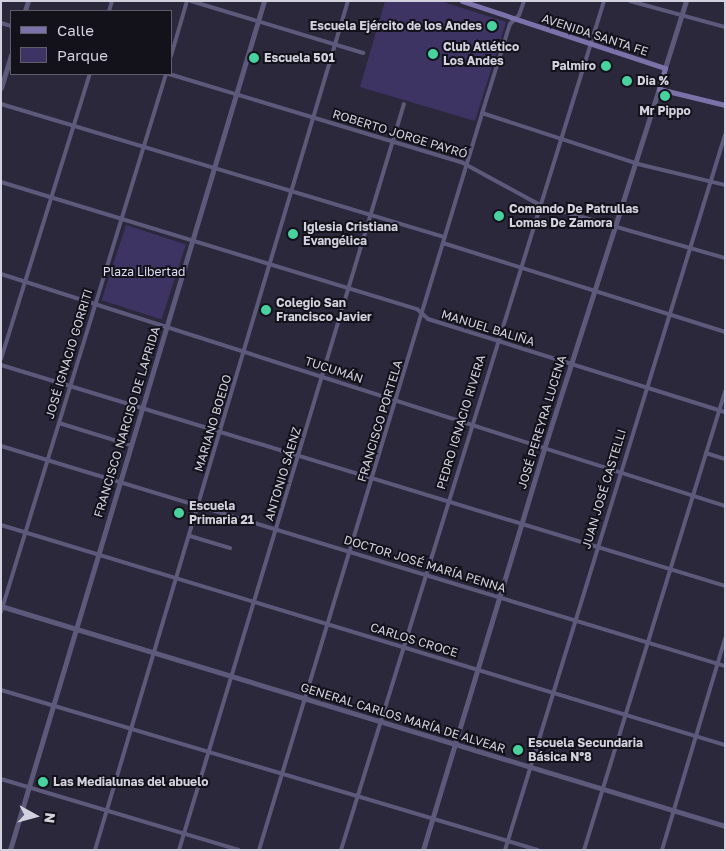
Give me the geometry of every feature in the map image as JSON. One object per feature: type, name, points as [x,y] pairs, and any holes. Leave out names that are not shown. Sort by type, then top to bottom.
[{"type":"main road","name":"AVENIDA SANTA FE","points":[[462,1],[665,68]]},
{"type":"main road","name":"JOSÉ PEREYRA LUCENA","points":[[659,89],[665,68]]},
{"type":"main road","points":[[659,89],[725,104]]},
{"type":"street","points":[[172,53],[187,1]]},
{"type":"street","points":[[191,1],[363,54]]},
{"type":"street","name":"FRANCISCO NARCISO DE LAPRIDA","points":[[10,850],[264,1]]},
{"type":"street","name":"MARIANO BOEDO","points":[[95,850],[221,433],[348,1]]},
{"type":"street","name":"FRANCISCO PORTELA","points":[[259,850],[351,552],[482,113],[514,19],[521,12],[524,1]]},
{"type":"street","name":"PEDRO IGNACIO RIVERA","points":[[341,850],[446,502],[604,1]]},
{"type":"street","points":[[630,1],[681,18],[725,27]]},
{"type":"street","name":"JOSÉ PEREYRA LUCENA","points":[[665,68],[686,1]]},
{"type":"street","points":[[1,88],[10,58]]},
{"type":"street","points":[[1,359],[90,75]]},
{"type":"street","name":"JOSÉ IGNACIO GORRITI","points":[[1,612],[121,218],[168,75]]},
{"type":"street","name":"ROBERTO JORGE PAYRÓ","points":[[171,75],[466,165],[540,205],[613,228],[725,258]]},
{"type":"street","name":"JOSÉ PEREYRA LUCENA","points":[[423,850],[544,449],[613,228],[659,89]]},
{"type":"street","points":[[1,104],[445,237]]},
{"type":"street","name":"ANTONIO SÁENZ","points":[[179,850],[404,104]]},
{"type":"street","points":[[482,113],[635,163],[725,184]]},
{"type":"street","name":"JUAN JOSÉ CASTELLI","points":[[505,850],[667,314],[725,135]]},
{"type":"street","name":"MANUEL BALIÑA","points":[[1,182],[348,288],[417,310],[422,315],[497,342],[725,412]]},
{"type":"street","points":[[443,243],[725,332]]},
{"type":"street","name":"TUCUMÁN","points":[[1,274],[725,506]]},
{"type":"street","points":[[1,365],[372,480],[725,586]]},
{"type":"street","points":[[584,850],[725,391]]},
{"type":"street","points":[[58,423],[130,445]]},
{"type":"street","name":"DOCTOR JOSÉ MARÍA PENNA","points":[[1,446],[725,666]]},
{"type":"street","points":[[706,453],[725,458]]},
{"type":"street","name":"CARLOS CROCE","points":[[1,525],[725,745]]},
{"type":"street","points":[[190,536],[230,548]]},
{"type":"street","name":"GENERAL CARLOS MARÍA DE ALVEAR","points":[[2,606],[725,826]]},
{"type":"street","points":[[662,850],[725,638]]},
{"type":"street","points":[[1,690],[538,850]]},
{"type":"street","points":[[1,779],[239,850]]},
{"type":"green space","name":"Club Atlético Los Andes","points":[[385,1],[440,1],[506,22],[475,121],[360,87]]},
{"type":"green space","name":"Plaza Libertad","points":[[126,225],[186,244],[162,320],[102,300]]},
{"type":"place","name":"Escuela Ejército de los Andes","points":[[492,26]]},
{"type":"place","name":"Club Atlético Los Andes","points":[[433,54]]},
{"type":"place","name":"Escuela 501","points":[[254,58]]},
{"type":"place","name":"Palmiro","points":[[606,66]]},
{"type":"place","name":"Dia %","points":[[627,81]]},
{"type":"place","name":"Mr Pippo","points":[[665,96]]},
{"type":"place","name":"Comando De Patrullas Lomas De Zamora","points":[[499,216]]},
{"type":"place","name":"Iglesia Cristiana Evangélica","points":[[293,234]]},
{"type":"place","name":"Colegio San Francisco Javier","points":[[266,310]]},
{"type":"place","name":"Escuela Primaria 21","points":[[179,513]]},
{"type":"place","name":"Escuela Secundaria Básica Nº8","points":[[518,750]]},
{"type":"place","name":"Las Medialunas del abuelo","points":[[43,782]]}]
